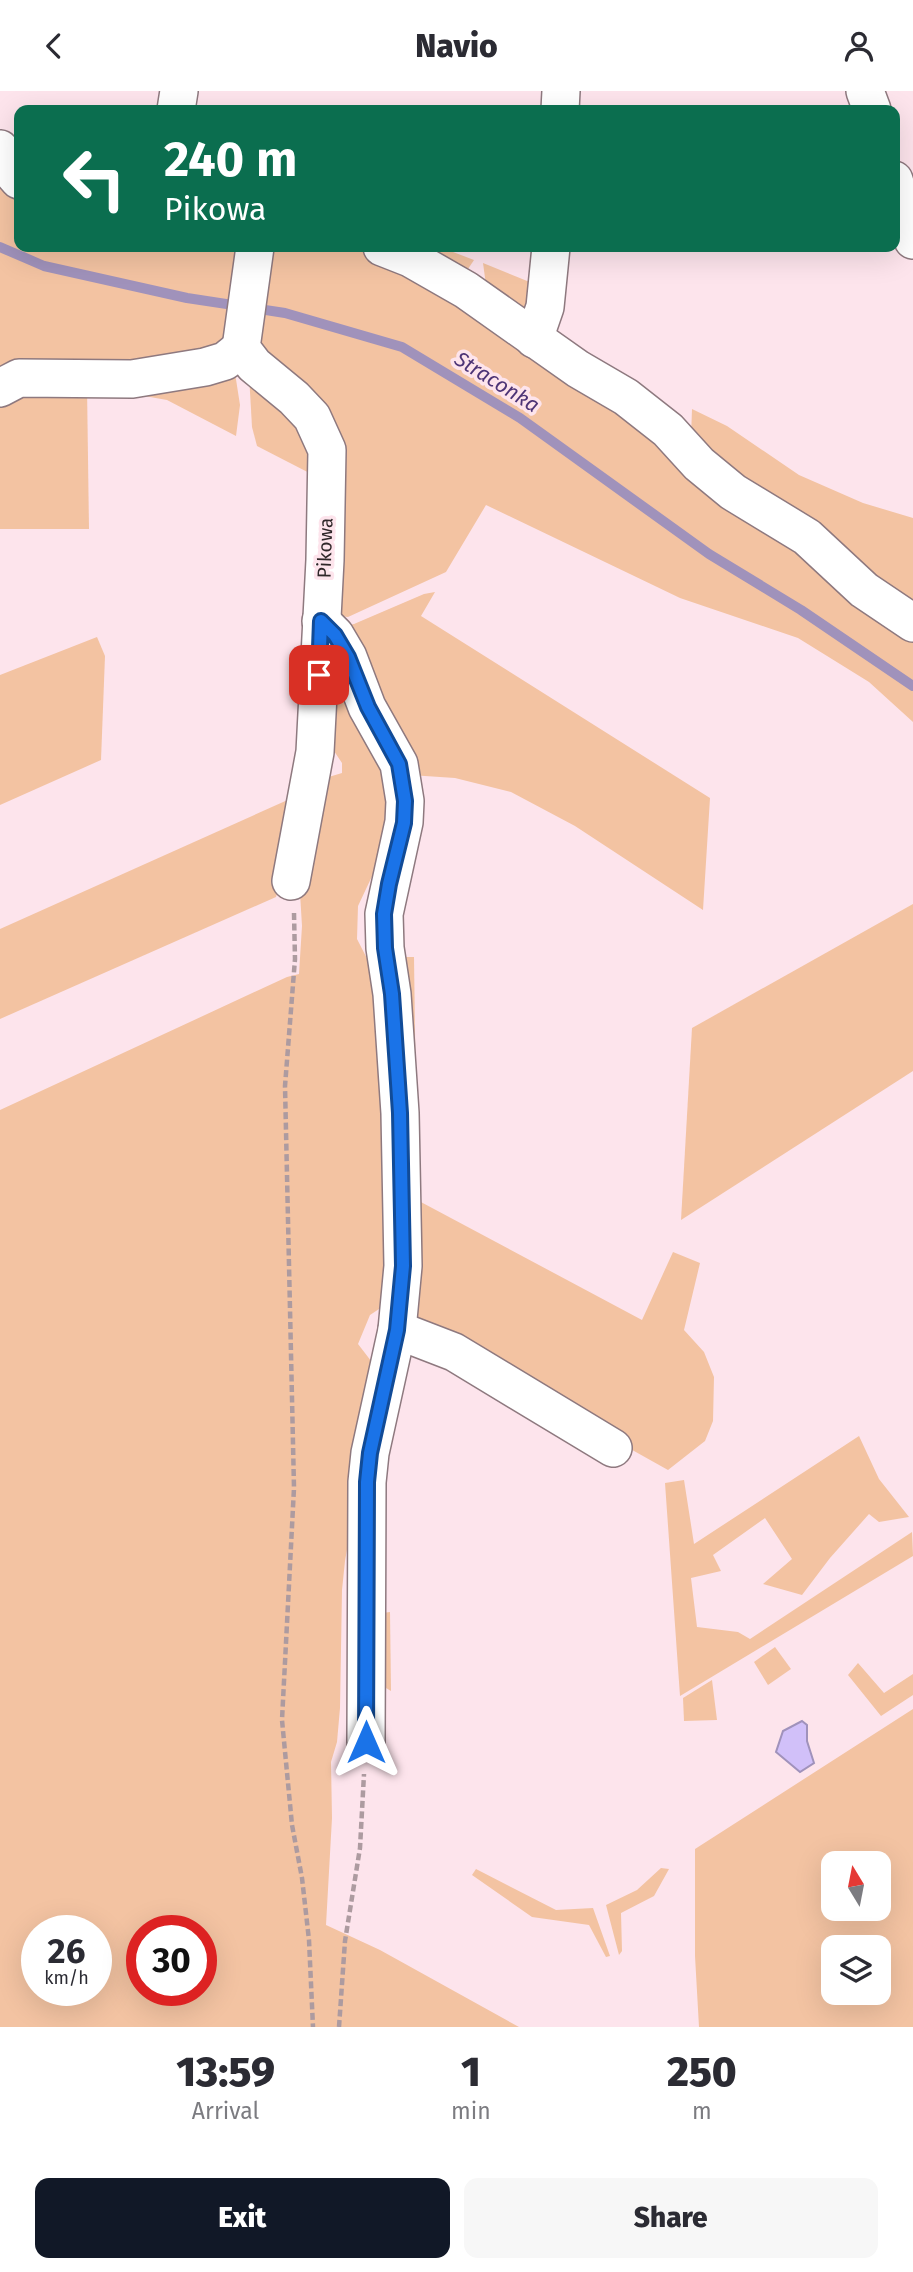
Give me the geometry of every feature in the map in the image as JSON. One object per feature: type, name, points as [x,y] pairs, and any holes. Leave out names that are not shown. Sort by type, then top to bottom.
[{"type":"street","points":[[0,149],[5,164],[14,174]]},
{"type":"street","points":[[900,199],[913,240]]},
{"type":"street","points":[[0,388],[19,378],[132,379],[225,361],[242,341],[254,252]]},
{"type":"street","points":[[395,252],[466,290],[578,369],[626,397],[668,430],[699,464],[733,492],[807,537],[864,590],[913,623]]},
{"type":"street","points":[[534,339],[545,307],[550,252]]},
{"type":"street","name":"Pikowa","points":[[242,341],[254,365],[294,398],[312,417],[327,450],[326,560],[315,752],[291,881]]},
{"type":"street","points":[[321,621],[335,635],[348,657],[368,707],[399,764],[404,781],[405,801],[404,823],[384,914],[401,1139],[403,1266],[397,1330],[370,1453],[367,1482],[366,1742]]},
{"type":"street","points":[[397,1330],[454,1352],[613,1448]]},
{"type":"path","points":[[291,881],[295,959],[285,1086],[294,1488],[282,1720],[292,1825],[302,1878],[309,1940],[313,2027]]},
{"type":"path","points":[[339,2027],[345,1941],[360,1848],[366,1742]]},
{"type":"shaded area","points":[[0,170],[14,185],[14,252],[238,252],[225,340],[216,351],[0,378]]},
{"type":"shaded area","points":[[272,252],[377,252],[460,296],[913,628],[913,722],[869,682],[798,638],[680,598],[486,505],[446,572],[348,617],[339,616],[334,474],[259,344]]},
{"type":"shaded area","points":[[413,252],[453,252],[474,260],[466,272]]},
{"type":"shaded area","points":[[483,263],[542,287],[531,308],[519,310],[486,285]]},
{"type":"shaded area","points":[[235,373],[240,405],[236,436],[167,400],[116,391]]},
{"type":"shaded area","points":[[249,374],[285,401],[321,479],[257,446],[252,427]]},
{"type":"shaded area","points":[[87,386],[89,529],[0,529],[0,394]]},
{"type":"shaded area","points":[[692,409],[727,426],[799,475],[863,503],[913,518],[913,616],[691,437]]},
{"type":"shaded area","points":[[435,592],[421,616],[710,798],[703,910],[575,826],[511,792],[455,778],[410,775],[340,627]]},
{"type":"shaded area","points":[[97,637],[105,656],[101,760],[0,805],[0,675]]},
{"type":"shaded area","points":[[328,652],[394,772],[383,853],[358,906],[357,939],[376,976],[386,1043],[388,1303],[370,1315],[358,1344],[378,1370],[342,1590],[340,1708],[337,1742],[331,1762],[332,1818],[326,1925],[380,1950],[519,2027],[0,2027],[0,1110],[287,977],[299,974],[302,926],[300,893],[322,779],[342,773],[342,763],[332,748]]},
{"type":"shaded area","points":[[301,794],[293,837],[276,897],[0,1019],[0,929]]},
{"type":"shaded area","points":[[913,904],[913,1071],[681,1220],[692,1028]]},
{"type":"shaded area","points":[[401,957],[414,957],[416,1105]]},
{"type":"shaded area","points":[[419,1201],[642,1320],[673,1252],[700,1263],[684,1330],[704,1352],[714,1377],[713,1421],[705,1441],[668,1470],[409,1325]]},
{"type":"shaded area","points":[[859,1436],[879,1479],[909,1517],[879,1522],[869,1514],[802,1595],[763,1584],[792,1559],[765,1518],[713,1555],[721,1571],[691,1578],[697,1627],[738,1632],[750,1639],[912,1532],[913,1556],[680,1696],[665,1483],[684,1480],[694,1544]]},
{"type":"shaded area","points":[[390,1612],[391,1691],[386,1688],[382,1613]]},
{"type":"shaded area","points":[[775,1647],[791,1669],[768,1685],[754,1662]]},
{"type":"shaded area","points":[[858,1663],[884,1693],[913,1674],[913,1695],[881,1716],[848,1675]]},
{"type":"shaded area","points":[[712,1680],[717,1720],[684,1721],[683,1698]]},
{"type":"shaded area","points":[[913,1709],[913,2027],[699,2027],[695,1956],[695,1849]]},
{"type":"shaded area","points":[[802,1721],[807,1725],[807,1741],[814,1763],[800,1772],[776,1752],[783,1731]]},
{"type":"shaded area","points":[[661,1868],[669,1869],[654,1896],[621,1913],[622,1951],[619,1955],[606,1905],[637,1890]]},
{"type":"shaded area","points":[[476,1869],[556,1910],[593,1908],[610,1956],[606,1957],[589,1925],[532,1917],[472,1875]]},
{"type":"waterway","name":"Straconka","points":[[0,247],[44,266],[187,298],[285,313],[402,347],[520,418],[709,554],[801,610],[913,686]]},
{"type":"route","points":[[319,675],[321,621],[335,635],[348,657],[381,735],[399,764],[404,781],[405,801],[404,823],[384,914],[400,1113],[403,1266],[397,1330],[370,1453],[367,1482],[366,1742]]}]
